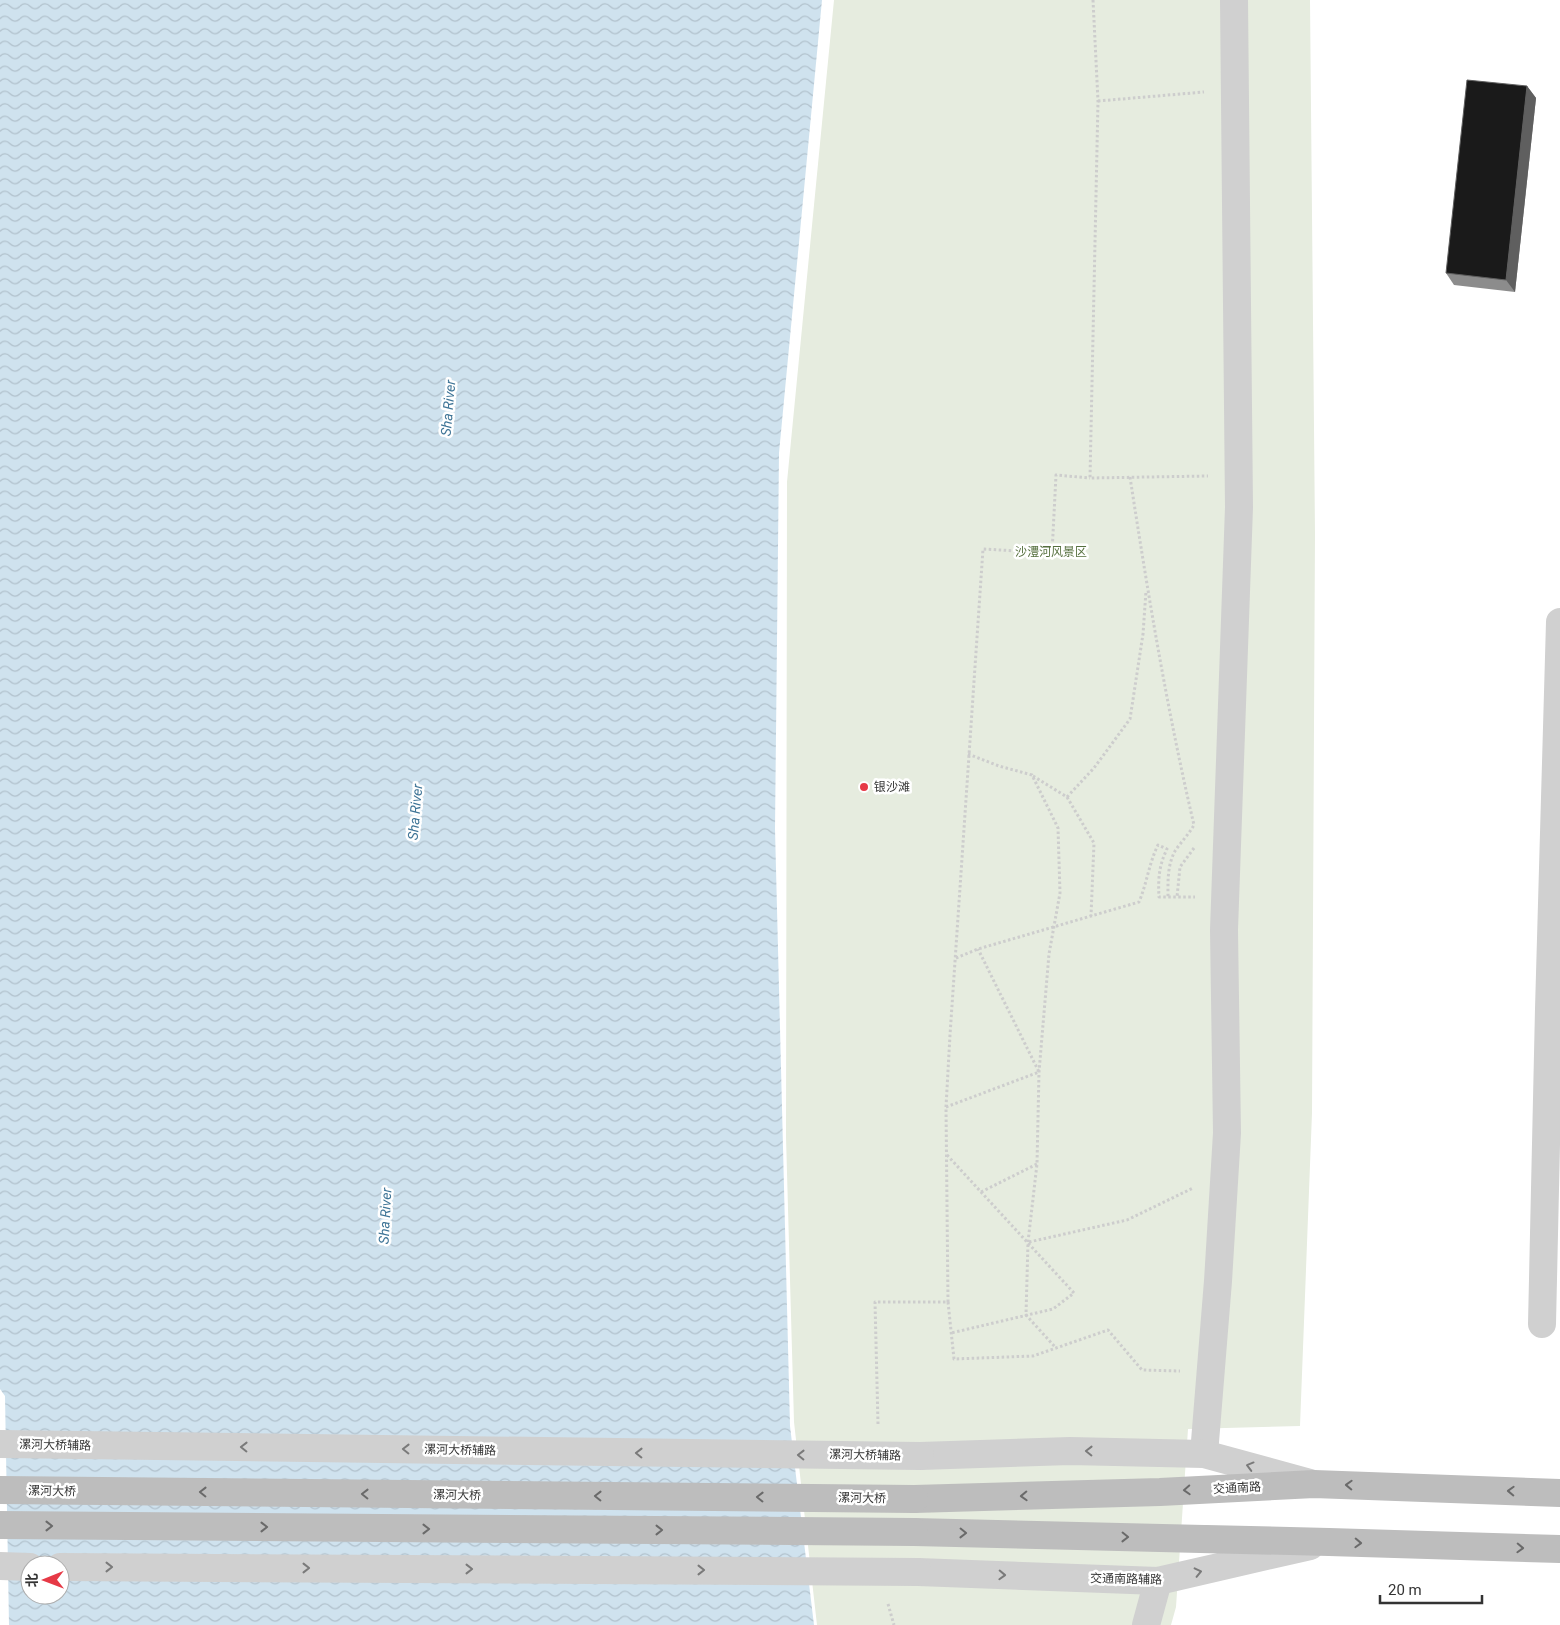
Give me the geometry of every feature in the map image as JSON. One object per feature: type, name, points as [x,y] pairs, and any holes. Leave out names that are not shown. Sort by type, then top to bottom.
[{"type":"main road","name":"交通南路","points":[[914,1499],[1150,1492],[1314,1484],[1560,1493]]},
{"type":"main road","name":"漯河大桥","points":[[0,1490],[914,1499]]},
{"type":"main road","points":[[0,1526],[914,1532],[1560,1549]]},
{"type":"street","points":[[1234,0],[1239,506],[1224,930],[1227,1133],[1218,1281],[1204,1454],[1314,1484]]},
{"type":"street","points":[[1542,1324],[1554,1009],[1560,622]]},
{"type":"street","name":"漯河大桥辅路","points":[[0,1444],[920,1456],[1070,1451],[1204,1454]]},
{"type":"street","name":"交通南路辅路","points":[[70,1567],[918,1572],[1158,1581],[1329,1542]]},
{"type":"street","points":[[0,1566],[20,1567]]},
{"type":"street","points":[[1146,1625],[1158,1581]]},
{"type":"path","points":[[1090,478],[1098,101],[1093,0]]},
{"type":"path","points":[[1098,101],[1235,89]]},
{"type":"path","points":[[1210,1372],[1142,1370],[1108,1330],[1033,1356],[954,1359],[948,1302],[946,1108],[983,549],[1052,553],[1056,475],[1090,478],[1238,476]]},
{"type":"path","points":[[1130,477],[1178,760],[1194,825],[1176,851],[1168,869],[1168,898]]},
{"type":"path","points":[[1068,797],[1094,768],[1130,719],[1143,634],[1147,584]]},
{"type":"path","points":[[968,754],[999,766],[1032,775],[1068,797],[1094,842],[1091,916]]},
{"type":"path","points":[[1032,775],[1058,828],[1060,893],[1048,954],[1039,1072],[1037,1164],[1028,1242],[1026,1315],[1056,1348]]},
{"type":"path","points":[[956,958],[1139,902],[1158,845],[1167,849],[1158,877],[1159,897],[1177,897]]},
{"type":"path","points":[[978,950],[1039,1072]]},
{"type":"path","points":[[946,1108],[1039,1072]]},
{"type":"path","points":[[947,1154],[1074,1293],[1053,1309],[951,1332]]},
{"type":"path","points":[[982,1192],[1037,1164]]},
{"type":"path","points":[[1028,1242],[1127,1220],[1193,1188],[1224,1185]]},
{"type":"path","points":[[878,1432],[874,1302],[948,1302]]},
{"type":"path","points":[[886,1596],[894,1625]]},
{"type":"green space","name":"沙澧河风景区","points":[[834,0],[1310,0],[1315,534],[1312,1113],[1300,1426],[1188,1429],[1176,1607],[1171,1625],[817,1625],[794,1422],[786,1137],[787,482]]},
{"type":"water","name":"Sha River","points":[[0,0],[822,0],[779,453],[775,829],[790,1426],[814,1625],[9,1625],[5,1396],[0,1389]]},
{"type":"building","points":[[1467,80],[1527,86],[1506,280],[1446,273]]},
{"type":"place","name":"银沙滩","points":[[864,787]]}]
